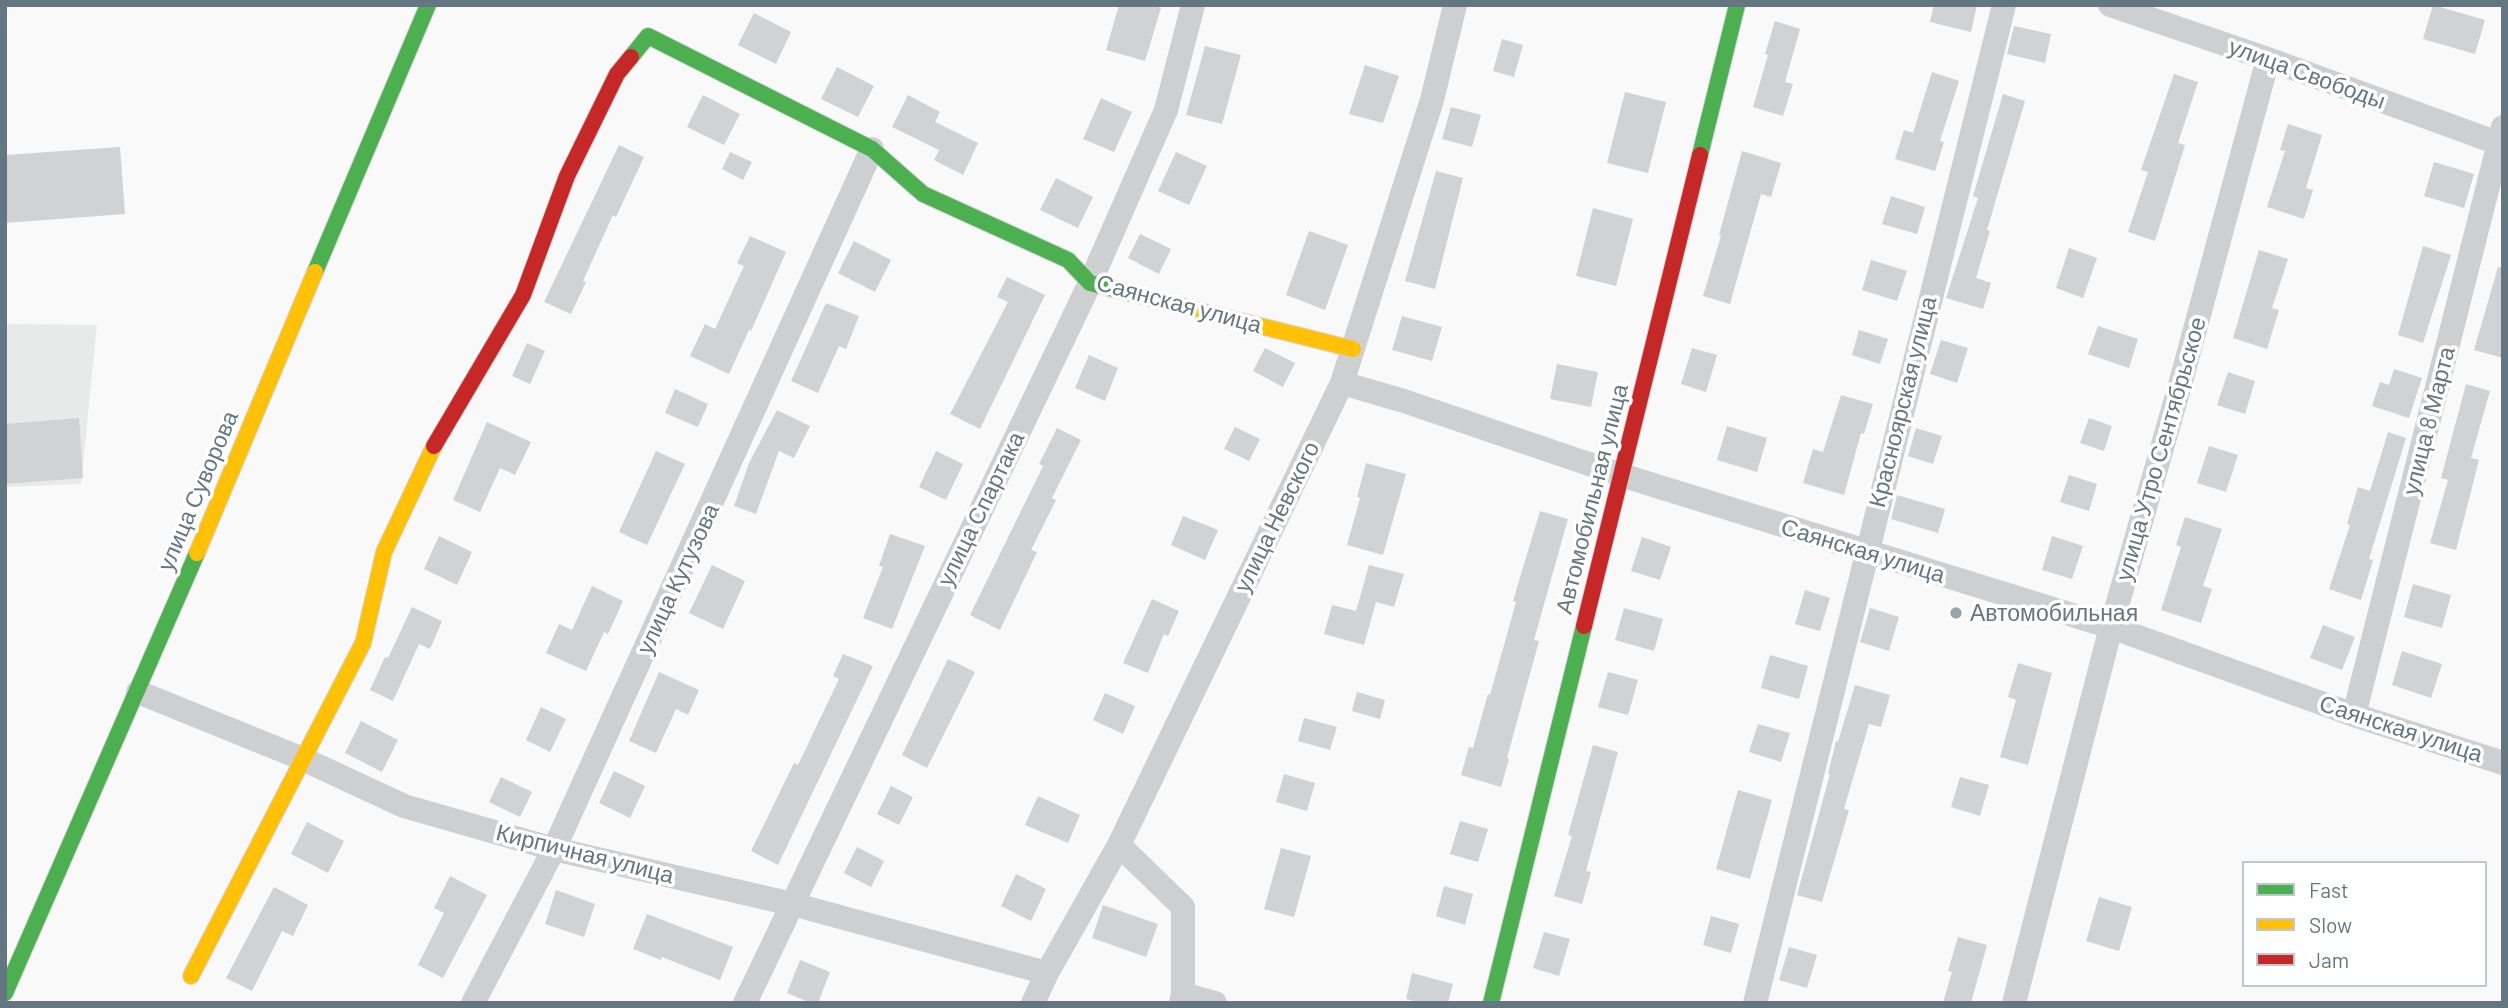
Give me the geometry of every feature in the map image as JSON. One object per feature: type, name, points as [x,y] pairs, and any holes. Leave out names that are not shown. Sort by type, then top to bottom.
[{"type":"street","name":"улица Суворова","points":[[5,993],[138,692],[428,5]]},
{"type":"street","name":"улица Спартака","points":[[745,1003],[1090,282],[1166,110],[1193,5]]},
{"type":"street","name":"улица Невского","points":[[1033,1003],[1119,845],[1342,383],[1432,100],[1455,5]]},
{"type":"street","name":"Автомобильная улица","points":[[1491,1003],[1737,5]]},
{"type":"street","name":"Красноярская улица","points":[[1755,1003],[1865,552],[2004,5]]},
{"type":"street","name":"улица Свободы","points":[[2110,5],[2501,139]]},
{"type":"street","name":"Саянская улица","points":[[303,759],[363,643],[384,552],[435,444],[523,295],[567,176],[617,75],[648,36],[872,149],[923,194],[1068,260],[1090,282],[1353,349]]},
{"type":"street","name":"улица Утро Сентябрьское","points":[[2014,1003],[2111,627],[2268,59]]},
{"type":"street","name":"улица 8 Марта","points":[[2354,715],[2501,139]]},
{"type":"street","name":"улица Кутузова","points":[[473,1003],[554,849],[872,149]]},
{"type":"street","name":"Саянская улица","points":[[1342,383],[1404,401],[1621,475],[2111,627],[2354,715],[2503,763]]},
{"type":"street","name":"Кирпичная улица","points":[[138,692],[303,759],[404,806],[554,849],[792,904],[1047,973]]},
{"type":"street","points":[[191,976],[303,759]]},
{"type":"street","points":[[1119,845],[1183,906],[1182,999],[1215,1003]]},
{"type":"shaded area","points":[[5,324],[97,325],[81,484],[5,487]]},
{"type":"building","points":[[1119,5],[1151,5],[1161,8],[1145,61],[1106,50]]},
{"type":"building","points":[[1934,5],[1977,5],[1971,32],[1930,22]]},
{"type":"building","points":[[2433,5],[2485,20],[2475,54],[2423,39]]},
{"type":"building","points":[[754,13],[791,32],[776,64],[738,45]]},
{"type":"building","points":[[1775,21],[1800,29],[1785,82],[1793,84],[1783,116],[1753,107]]},
{"type":"building","points":[[2014,26],[2051,34],[2045,63],[2007,54]]},
{"type":"building","points":[[1502,39],[1523,45],[1514,77],[1493,71]]},
{"type":"building","points":[[1205,46],[1241,55],[1222,124],[1186,115]]},
{"type":"building","points":[[1365,65],[1399,76],[1383,123],[1349,114]]},
{"type":"building","points":[[837,67],[874,86],[858,117],[821,99]]},
{"type":"building","points":[[1932,72],[1959,81],[1940,141],[1944,142],[1935,171],[1895,159],[1904,130],[1913,133]]},
{"type":"building","points":[[2174,74],[2198,82],[2178,143],[2185,145],[2155,241],[2128,232],[2148,172],[2141,170]]},
{"type":"building","points":[[1625,92],[1666,102],[1648,173],[1607,163]]},
{"type":"building","points":[[2003,94],[2025,101],[1987,230],[1990,231],[1976,278],[1991,283],[1983,309],[1946,298],[1978,198],[1973,196]]},
{"type":"building","points":[[703,95],[740,114],[724,145],[687,127]]},
{"type":"building","points":[[908,95],[940,112],[935,122],[978,143],[963,175],[934,160],[939,150],[892,127]]},
{"type":"building","points":[[1101,98],[1132,112],[1114,152],[1083,139]]},
{"type":"building","points":[[1451,107],[1481,115],[1472,147],[1442,139]]},
{"type":"building","points":[[2288,124],[2322,135],[2306,188],[2313,190],[2304,219],[2267,207],[2285,151],[2280,150]]},
{"type":"building","points":[[619,145],[644,157],[616,217],[613,215],[571,314],[544,302]]},
{"type":"building","points":[[120,147],[125,214],[5,223],[5,155]]},
{"type":"building","points":[[1742,151],[1781,163],[1771,197],[1761,194],[1730,304],[1703,296]]},
{"type":"building","points":[[730,152],[752,162],[743,180],[722,169]]},
{"type":"building","points":[[1176,152],[1207,166],[1189,205],[1158,191]]},
{"type":"building","points":[[2434,162],[2474,174],[2464,208],[2424,196]]},
{"type":"building","points":[[1436,171],[1463,178],[1435,289],[1405,281]]},
{"type":"building","points":[[1056,178],[1093,197],[1078,228],[1040,210]]},
{"type":"building","points":[[1891,196],[1925,207],[1917,234],[1882,224]]},
{"type":"building","points":[[1593,208],[1633,219],[1616,286],[1576,276]]},
{"type":"building","points":[[1309,231],[1348,245],[1325,310],[1286,295]]},
{"type":"building","points":[[1140,234],[1171,249],[1159,274],[1128,258]]},
{"type":"building","points":[[750,236],[786,252],[729,374],[690,356],[705,324],[715,329],[744,266],[737,263]]},
{"type":"building","points":[[854,241],[891,260],[875,292],[838,273]]},
{"type":"building","points":[[2423,246],[2451,255],[2423,343],[2398,335]]},
{"type":"building","points":[[2069,248],[2097,258],[2083,298],[2056,288]]},
{"type":"building","points":[[2259,250],[2288,259],[2272,308],[2279,310],[2267,349],[2233,338]]},
{"type":"building","points":[[1871,260],[1907,271],[1897,301],[1862,290]]},
{"type":"building","points":[[2498,267],[2503,268],[2503,358],[2474,350]]},
{"type":"building","points":[[1007,277],[1045,295],[980,429],[950,414],[1008,302],[997,297]]},
{"type":"building","points":[[826,303],[859,316],[846,349],[839,346],[818,393],[791,381]]},
{"type":"building","points":[[1402,316],[1442,327],[1432,361],[1392,350]]},
{"type":"building","points":[[2098,326],[2138,339],[2129,368],[2088,354]]},
{"type":"building","points":[[1859,330],[1888,339],[1880,364],[1852,355]]},
{"type":"building","points":[[1941,340],[1968,348],[1957,383],[1930,374]]},
{"type":"building","points":[[527,343],[545,351],[530,384],[512,376]]},
{"type":"building","points":[[1265,348],[1295,363],[1283,387],[1253,371]]},
{"type":"building","points":[[1692,348],[1717,355],[1706,392],[1681,384]]},
{"type":"building","points":[[1089,355],[1118,368],[1105,401],[1075,388]]},
{"type":"building","points":[[1557,364],[1598,372],[1591,407],[1550,399]]},
{"type":"building","points":[[2394,369],[2422,378],[2409,418],[2372,406],[2380,382],[2389,385]]},
{"type":"building","points":[[2228,372],[2255,381],[2245,414],[2217,405]]},
{"type":"building","points":[[2466,384],[2490,391],[2471,458],[2479,460],[2456,550],[2430,543],[2448,480],[2441,478]]},
{"type":"building","points":[[675,389],[708,404],[698,427],[665,413]]},
{"type":"building","points":[[1841,395],[1873,404],[1864,434],[1861,433],[1844,495],[1803,483],[1813,449],[1823,452]]},
{"type":"building","points":[[777,410],[810,426],[794,458],[779,451],[756,514],[734,506],[749,463]]},
{"type":"building","points":[[79,418],[83,478],[5,484],[5,424]]},
{"type":"building","points":[[2089,418],[2112,426],[2104,451],[2080,443]]},
{"type":"building","points":[[487,422],[531,442],[515,475],[500,468],[480,512],[453,500]]},
{"type":"building","points":[[1727,426],[1767,438],[1757,472],[1717,460]]},
{"type":"building","points":[[1235,427],[1260,439],[1249,461],[1224,449]]},
{"type":"building","points":[[1057,428],[1081,440],[1052,498],[1056,500],[1031,550],[1037,552],[1000,630],[970,615],[1043,466],[1039,464]]},
{"type":"building","points":[[1916,428],[1942,436],[1933,464],[1908,456]]},
{"type":"building","points":[[2388,432],[2406,438],[2369,559],[2373,560],[2361,600],[2329,589],[2350,525],[2347,524],[2358,487],[2370,491]]},
{"type":"building","points":[[2209,446],[2238,455],[2226,492],[2197,483]]},
{"type":"building","points":[[656,451],[685,464],[647,545],[619,532]]},
{"type":"building","points":[[936,451],[963,464],[946,500],[919,487]]},
{"type":"building","points":[[1366,463],[1406,474],[1383,555],[1347,545]]},
{"type":"building","points":[[2069,475],[2097,484],[2089,511],[2060,502]]},
{"type":"building","points":[[1897,495],[1945,509],[1938,533],[1891,519]]},
{"type":"building","points":[[1540,511],[1568,519],[1534,640],[1539,641],[1501,787],[1461,775],[1469,747],[1473,748],[1488,694],[1490,695],[1516,602],[1513,601]]},
{"type":"building","points":[[1183,516],[1218,530],[1205,560],[1171,545]]},
{"type":"building","points":[[2185,517],[2222,529],[2203,586],[2212,589],[2201,623],[2161,610],[2181,547],[2176,545]]},
{"type":"building","points":[[890,534],[925,546],[892,629],[863,618],[883,567],[879,566]]},
{"type":"building","points":[[439,536],[472,552],[457,585],[424,569]]},
{"type":"building","points":[[2052,536],[2083,546],[2072,579],[2042,570]]},
{"type":"building","points":[[1642,537],[1671,547],[1660,580],[1631,571]]},
{"type":"building","points":[[712,565],[745,581],[723,629],[689,613]]},
{"type":"building","points":[[1369,565],[1404,574],[1394,607],[1376,602],[1364,645],[1324,634],[1332,605],[1356,611]]},
{"type":"building","points":[[2413,584],[2451,595],[2442,628],[2404,617]]},
{"type":"building","points":[[592,586],[623,601],[608,634],[604,632],[586,671],[546,653],[559,624],[572,630]]},
{"type":"building","points":[[1805,590],[1830,598],[1820,631],[1795,624]]},
{"type":"building","points":[[1152,599],[1179,611],[1168,636],[1164,634],[1148,673],[1123,663]]},
{"type":"building","points":[[412,607],[442,621],[430,649],[419,644],[393,701],[370,690]]},
{"type":"building","points":[[1624,608],[1663,619],[1654,651],[1615,640]]},
{"type":"building","points":[[1870,608],[1899,617],[1889,651],[1860,642]]},
{"type":"building","points":[[2323,625],[2355,637],[2342,670],[2310,658]]},
{"type":"building","points":[[2402,651],[2442,664],[2431,698],[2392,685]]},
{"type":"building","points":[[843,654],[873,666],[778,865],[751,851],[794,763],[798,765],[839,679],[833,676]]},
{"type":"building","points":[[1770,655],[1808,666],[1799,699],[1761,688]]},
{"type":"building","points":[[948,659],[975,672],[927,768],[902,755]]},
{"type":"building","points":[[2018,663],[2052,673],[2028,765],[2000,757],[2016,700],[2008,697]]},
{"type":"building","points":[[659,672],[699,690],[688,715],[676,709],[656,753],[629,741]]},
{"type":"building","points":[[1608,672],[1638,680],[1628,715],[1598,707]]},
{"type":"building","points":[[1855,685],[1890,695],[1881,727],[1869,724],[1844,809],[1849,810],[1822,902],[1797,895],[1830,774],[1836,741],[1838,742]]},
{"type":"building","points":[[1357,692],[1385,700],[1380,719],[1352,711]]},
{"type":"building","points":[[1105,693],[1135,706],[1123,734],[1093,720]]},
{"type":"building","points":[[541,707],[566,719],[550,752],[526,740]]},
{"type":"building","points":[[1304,718],[1337,727],[1330,750],[1298,741]]},
{"type":"building","points":[[361,721],[398,740],[382,772],[345,753]]},
{"type":"building","points":[[1758,724],[1790,733],[1781,762],[1749,752]]},
{"type":"building","points":[[1593,745],[1618,752],[1586,871],[1591,872],[1582,904],[1554,896],[1572,836],[1568,835]]},
{"type":"building","points":[[614,771],[645,786],[630,818],[599,803]]},
{"type":"building","points":[[1284,774],[1315,783],[1307,811],[1276,802]]},
{"type":"building","points":[[501,777],[532,792],[520,817],[489,802]]},
{"type":"building","points":[[1960,777],[1989,785],[1980,816],[1951,807]]},
{"type":"building","points":[[891,786],[913,797],[899,825],[877,814]]},
{"type":"building","points":[[1738,790],[1772,800],[1750,879],[1716,869]]},
{"type":"building","points":[[1038,796],[1080,815],[1068,843],[1025,825]]},
{"type":"building","points":[[1460,821],[1488,829],[1478,862],[1450,854]]},
{"type":"building","points":[[307,822],[344,841],[328,873],[291,854]]},
{"type":"building","points":[[857,847],[884,861],[871,887],[844,873]]},
{"type":"building","points":[[1281,848],[1311,856],[1294,917],[1264,909]]},
{"type":"building","points":[[1016,874],[1046,889],[1031,921],[1001,906]]},
{"type":"building","points":[[450,876],[487,895],[443,978],[418,965],[444,913],[434,908]]},
{"type":"building","points":[[1444,886],[1473,894],[1465,925],[1436,916]]},
{"type":"building","points":[[274,887],[308,905],[293,936],[282,931],[252,991],[226,978]]},
{"type":"building","points":[[556,890],[595,904],[584,937],[545,924]]},
{"type":"building","points":[[2099,897],[2132,907],[2119,951],[2086,941]]},
{"type":"building","points":[[1103,905],[1158,924],[1146,957],[1092,938]]},
{"type":"building","points":[[647,914],[733,947],[720,980],[662,957],[661,960],[633,949]]},
{"type":"building","points":[[1711,916],[1739,924],[1731,953],[1703,945]]},
{"type":"building","points":[[1544,932],[1570,939],[1559,976],[1533,968]]},
{"type":"building","points":[[1958,937],[1987,945],[1971,1003],[1943,1003],[1952,972],[1948,971]]},
{"type":"building","points":[[1789,947],[1817,955],[1807,988],[1779,980]]},
{"type":"building","points":[[800,960],[830,972],[818,1003],[811,1003],[787,993]]},
{"type":"building","points":[[1412,973],[1453,984],[1448,1003],[1421,1003],[1406,999]]},
{"type":"traffic: fast","points":[[315,272],[428,5]]},
{"type":"traffic: fast","points":[[1700,155],[1737,5]]},
{"type":"traffic: fast","points":[[631,57],[648,36],[872,149],[923,194],[1068,260],[1090,283],[1168,303]]},
{"type":"traffic: fast","points":[[5,993],[197,553]]},
{"type":"traffic: fast","points":[[1491,1003],[1584,626]]},
{"type":"traffic: slow","points":[[197,553],[315,272]]},
{"type":"traffic: slow","points":[[1168,303],[1353,349]]},
{"type":"traffic: slow","points":[[191,976],[363,643],[384,552],[434,446]]},
{"type":"traffic: jam","points":[[434,446],[523,295],[567,176],[617,74],[631,57]]},
{"type":"traffic: jam","points":[[1584,626],[1700,155]]},
{"type":"place","name":"Автомобильная","points":[[1956,613]]}]
